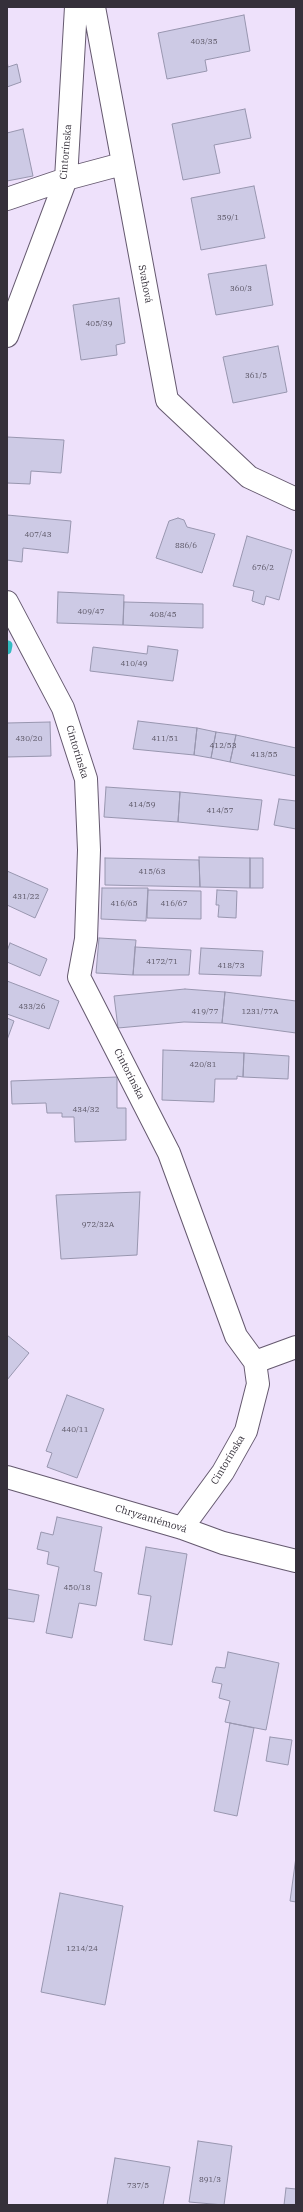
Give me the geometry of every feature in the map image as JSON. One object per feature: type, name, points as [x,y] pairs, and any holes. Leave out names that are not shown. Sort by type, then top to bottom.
[{"type":"street","name":"Cintorínska","points":[[7,336],[66,179],[76,7]]},
{"type":"street","name":"Svahová","points":[[94,7],[167,400],[250,477],[296,499]]},
{"type":"street","points":[[7,199],[66,179],[122,164]]},
{"type":"street","name":"Cintorínska","points":[[7,602],[63,708],[86,779],[89,850],[86,939],[79,977],[169,1153],[236,1336],[254,1362],[258,1384],[246,1431],[223,1472],[182,1528]]},
{"type":"street","points":[[254,1362],[296,1347]]},
{"type":"street","name":"Chryzantémová","points":[[7,1477],[182,1528],[223,1543],[296,1561]]},
{"type":"building","points":[[244,15],[250,51],[205,60],[207,71],[167,79],[158,33]]},
{"type":"building","points":[[7,60],[8,67],[17,64],[21,82],[7,87]]},
{"type":"building","points":[[245,109],[251,138],[214,145],[220,173],[183,180],[172,124]]},
{"type":"building","points":[[23,129],[33,176],[7,181],[7,133]]},
{"type":"building","points":[[254,186],[265,238],[201,250],[191,198]]},
{"type":"building","points":[[266,265],[273,305],[216,315],[208,274]]},
{"type":"building","points":[[119,298],[125,343],[116,345],[117,355],[81,360],[73,305]]},
{"type":"building","points":[[278,346],[287,392],[233,403],[223,357]]},
{"type":"building","points":[[7,437],[64,440],[61,473],[31,471],[30,484],[7,483]]},
{"type":"building","points":[[7,515],[71,521],[68,553],[23,548],[22,562],[7,560]]},
{"type":"building","points":[[178,518],[184,520],[187,527],[215,534],[202,573],[156,558],[169,521]]},
{"type":"building","points":[[247,536],[292,550],[279,600],[266,596],[264,605],[252,601],[254,591],[233,586]]},
{"type":"building","points":[[58,592],[124,595],[123,625],[57,623]]},
{"type":"building","points":[[124,602],[203,604],[203,628],[123,625]]},
{"type":"building","points":[[148,646],[178,650],[173,681],[90,671],[93,647],[147,654]]},
{"type":"building","points":[[138,721],[197,728],[194,755],[133,749]]},
{"type":"building","points":[[50,722],[51,756],[7,757],[7,723]]},
{"type":"building","points":[[197,728],[216,732],[211,758],[194,755]]},
{"type":"building","points":[[216,732],[236,735],[230,762],[211,758]]},
{"type":"building","points":[[236,735],[296,748],[296,776],[230,762]]},
{"type":"building","points":[[106,787],[180,792],[178,822],[104,817]]},
{"type":"building","points":[[180,792],[262,800],[258,830],[178,822]]},
{"type":"building","points":[[279,799],[296,801],[296,829],[274,825]]},
{"type":"building","points":[[199,857],[250,858],[250,888],[200,887]]},
{"type":"building","points":[[105,858],[199,860],[200,887],[105,885]]},
{"type":"building","points":[[250,858],[263,858],[263,888],[250,888]]},
{"type":"building","points":[[7,871],[48,889],[35,918],[7,905]]},
{"type":"building","points":[[102,888],[148,888],[146,921],[101,919]]},
{"type":"building","points":[[148,890],[201,891],[201,919],[147,918]]},
{"type":"building","points":[[217,890],[237,891],[236,918],[218,917],[219,905],[216,905]]},
{"type":"building","points":[[99,938],[136,940],[133,975],[96,973]]},
{"type":"building","points":[[10,943],[47,959],[40,976],[7,962],[7,951]]},
{"type":"building","points":[[135,947],[191,950],[189,975],[133,975]]},
{"type":"building","points":[[201,948],[263,951],[261,976],[199,974]]},
{"type":"building","points":[[7,981],[59,1001],[49,1029],[7,1014]]},
{"type":"building","points":[[185,989],[225,992],[222,1023],[184,1022],[118,1028],[114,996]]},
{"type":"building","points":[[225,992],[296,1001],[296,1033],[222,1023]]},
{"type":"building","points":[[7,1018],[14,1021],[7,1040]]},
{"type":"building","points":[[163,1050],[244,1053],[243,1077],[237,1076],[237,1079],[215,1079],[214,1102],[162,1100]]},
{"type":"building","points":[[244,1053],[289,1056],[288,1079],[243,1077]]},
{"type":"building","points":[[117,1077],[117,1108],[126,1108],[126,1140],[75,1142],[74,1117],[62,1117],[62,1113],[47,1113],[46,1103],[12,1104],[11,1081]]},
{"type":"building","points":[[140,1192],[137,1255],[61,1259],[56,1195]]},
{"type":"building","points":[[7,1335],[29,1353],[7,1380]]},
{"type":"building","points":[[67,1395],[104,1409],[77,1478],[47,1467],[52,1453],[46,1451]]},
{"type":"building","points":[[57,1517],[102,1527],[94,1571],[102,1573],[96,1606],[79,1603],[72,1638],[46,1633],[59,1567],[47,1564],[49,1552],[37,1549],[41,1532],[53,1535]]},
{"type":"building","points":[[146,1547],[187,1554],[172,1645],[144,1640],[151,1596],[138,1594]]},
{"type":"building","points":[[7,1589],[39,1595],[34,1622],[7,1618]]},
{"type":"building","points":[[228,1652],[279,1663],[266,1730],[225,1722],[230,1701],[219,1698],[222,1684],[212,1682],[216,1667],[225,1668]]},
{"type":"building","points":[[230,1723],[254,1728],[237,1816],[214,1811]]},
{"type":"building","points":[[270,1737],[292,1740],[288,1765],[266,1761]]},
{"type":"building","points":[[296,1857],[296,1902],[290,1901]]},
{"type":"building","points":[[60,1893],[123,1906],[105,2005],[41,1992]]},
{"type":"building","points":[[198,2141],[232,2146],[224,2205],[189,2202]]},
{"type":"building","points":[[115,2158],[170,2167],[163,2205],[107,2205]]},
{"type":"building","points":[[286,2188],[296,2189],[296,2205],[284,2205]]},
{"type":"waterway","points":[[7,650],[8,645]]}]
